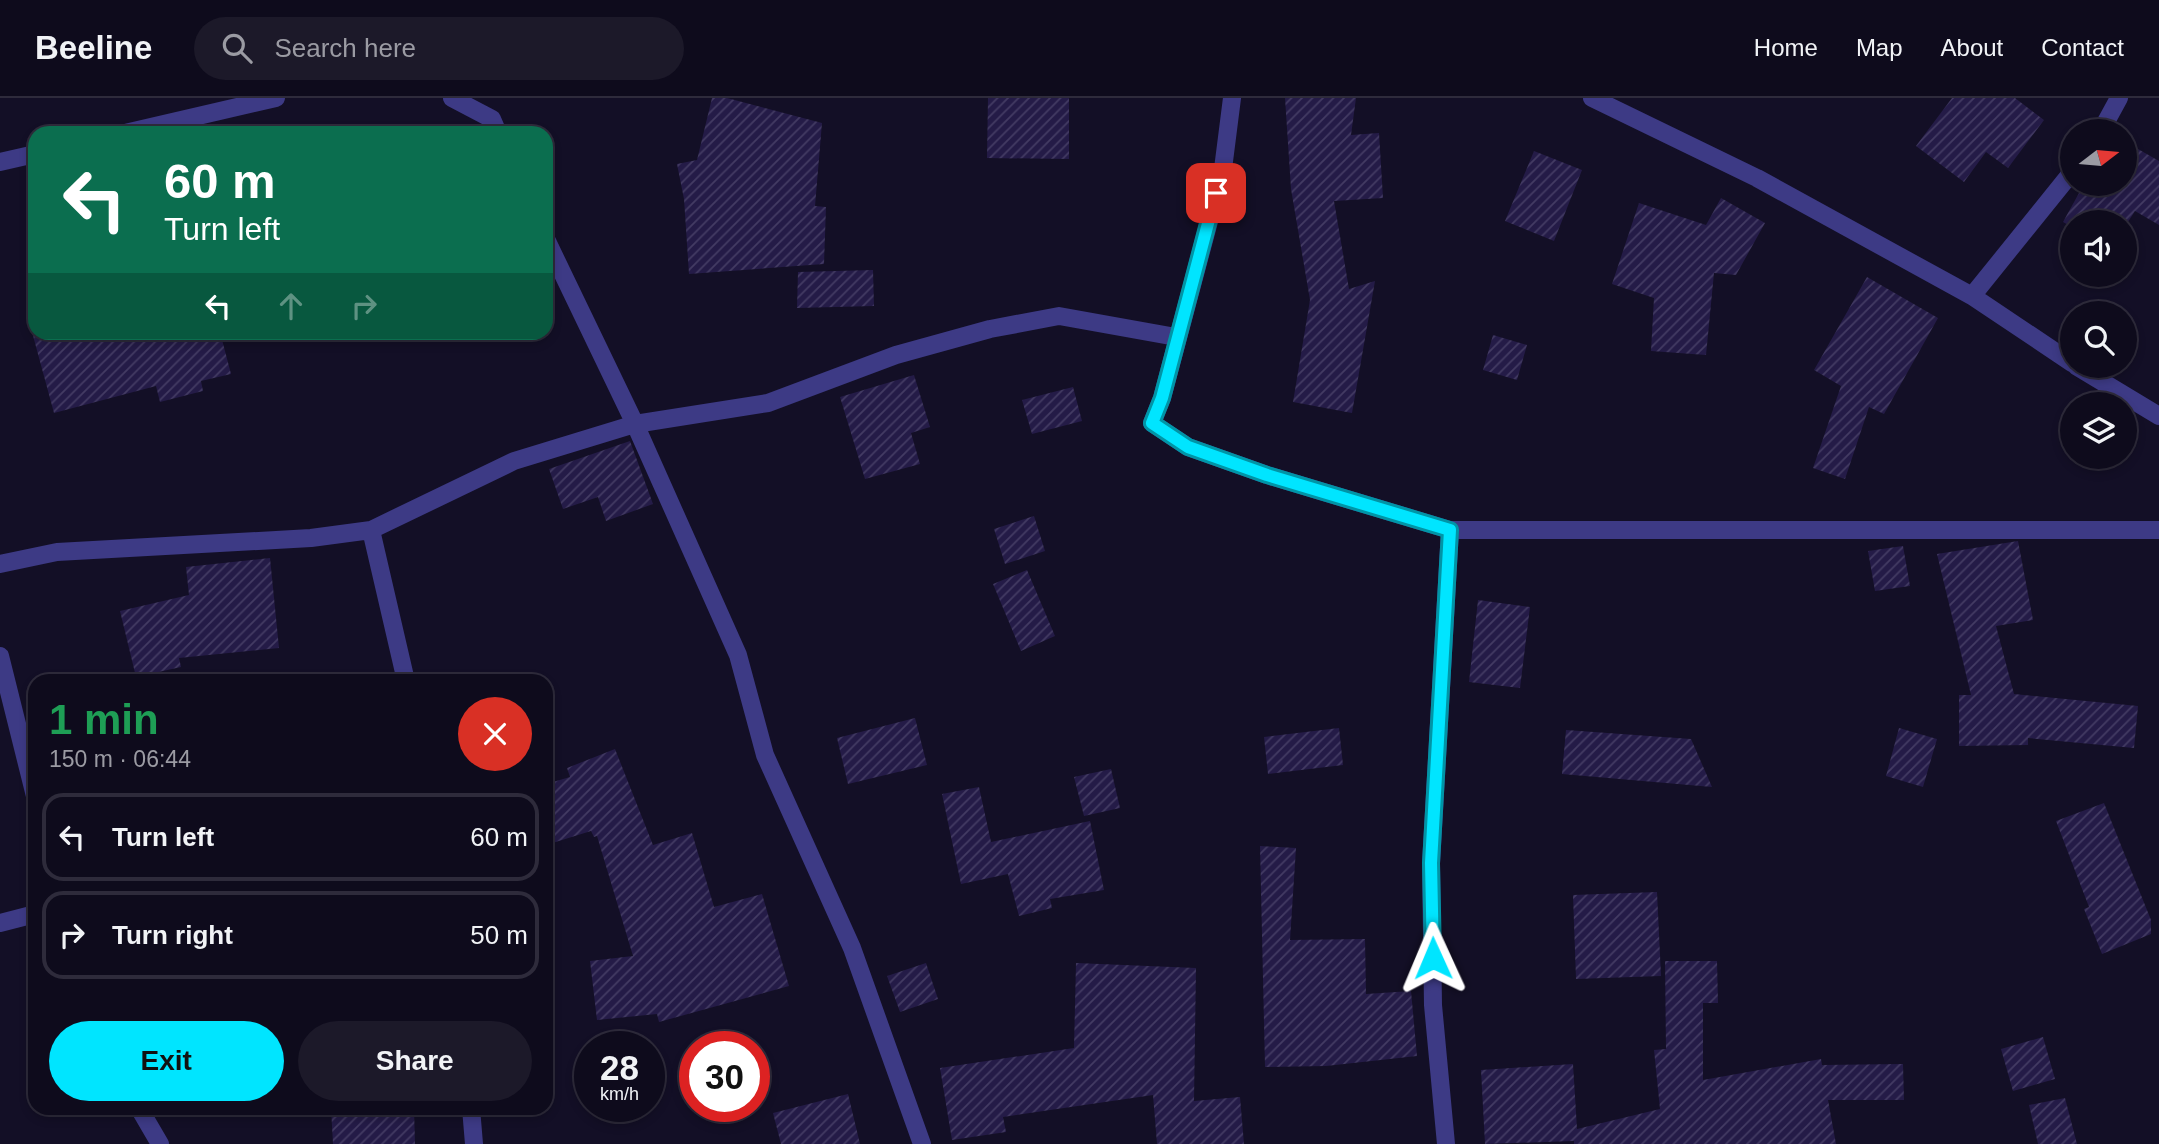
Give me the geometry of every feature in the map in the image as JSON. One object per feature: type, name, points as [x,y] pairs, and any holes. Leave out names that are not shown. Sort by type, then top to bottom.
[{"type":"street","points":[[155,126],[276,98]]},
{"type":"street","points":[[452,98],[492,119],[495,126]]},
{"type":"street","points":[[1232,98],[1223,169],[1176,337],[1162,398],[1152,423],[1188,447],[1267,475],[1450,530],[2159,530]]},
{"type":"street","points":[[1592,98],[1757,178],[1972,296],[2060,355]]},
{"type":"street","points":[[2108,119],[2119,98]]},
{"type":"street","points":[[0,162],[28,156]]},
{"type":"street","points":[[1972,296],[2060,187]]},
{"type":"street","points":[[553,254],[635,424],[738,655],[765,755],[852,948],[922,1144]]},
{"type":"street","points":[[0,564],[57,552],[310,538],[371,530],[514,461],[635,424],[768,402],[896,355],[989,329],[1059,317],[1176,337]]},
{"type":"street","points":[[2097,378],[2159,416]]},
{"type":"street","points":[[371,530],[404,674]]},
{"type":"street","points":[[1446,1144],[1433,1005],[1431,863],[1450,530]]},
{"type":"street","points":[[0,656],[28,768]]},
{"type":"street","points":[[0,923],[28,916]]},
{"type":"street","points":[[143,1115],[160,1144]]},
{"type":"street","points":[[472,1115],[474,1144]]},
{"type":"building","points":[[712,98],[727,98],[822,123],[815,206],[826,207],[824,264],[689,274],[684,199],[677,164],[697,160]]},
{"type":"building","points":[[988,98],[1069,98],[1069,159],[987,158]]},
{"type":"building","points":[[1285,98],[1356,98],[1351,135],[1379,133],[1383,198],[1334,201],[1349,289],[1375,281],[1352,413],[1293,402],[1310,300],[1291,189]]},
{"type":"building","points":[[1952,98],[2015,98],[2044,120],[2008,168],[1986,152],[1964,182],[1916,146]]},
{"type":"building","points":[[2137,148],[2159,161],[2159,225],[2137,210],[2070,210],[2077,196],[2137,196]]},
{"type":"building","points":[[1534,151],[1582,170],[1554,241],[1505,221]]},
{"type":"building","points":[[1721,198],[1765,223],[1736,275],[1714,273],[1706,355],[1651,351],[1654,298],[1612,284],[1639,203],[1706,225]]},
{"type":"building","points":[[873,270],[874,306],[797,308],[798,272]]},
{"type":"building","points":[[1867,277],[1938,318],[1884,414],[1869,407],[1845,479],[1813,468],[1841,386],[1814,370]]},
{"type":"building","points":[[1493,335],[1527,345],[1517,380],[1483,370]]},
{"type":"building","points":[[34,340],[222,340],[231,374],[201,381],[203,391],[160,402],[156,386],[54,413]]},
{"type":"building","points":[[914,375],[930,427],[911,433],[920,464],[865,479],[840,397]]},
{"type":"building","points":[[1073,387],[1082,421],[1032,434],[1022,400]]},
{"type":"building","points":[[630,441],[653,504],[606,521],[598,497],[563,509],[549,469]]},
{"type":"building","points":[[1034,516],[1045,551],[1005,564],[994,529]]},
{"type":"building","points":[[2018,541],[2033,620],[1996,626],[2014,694],[2138,706],[2134,748],[2028,738],[2028,745],[1959,746],[1959,695],[1971,695],[1937,554]]},
{"type":"building","points":[[1903,546],[1910,586],[1875,591],[1868,551]]},
{"type":"building","points":[[270,558],[279,648],[179,658],[181,667],[150,674],[135,674],[120,611],[189,595],[186,567]]},
{"type":"building","points":[[1027,570],[1055,636],[1021,651],[993,584]]},
{"type":"building","points":[[1478,600],[1530,607],[1520,688],[1469,682]]},
{"type":"building","points":[[915,718],[927,765],[848,784],[837,738]]},
{"type":"building","points":[[1339,728],[1343,765],[1268,774],[1264,737]]},
{"type":"building","points":[[1899,728],[1937,739],[1923,787],[1886,776]]},
{"type":"building","points":[[1566,730],[1691,739],[1712,787],[1562,774]]},
{"type":"building","points":[[615,749],[653,845],[692,833],[714,907],[762,894],[789,986],[659,1022],[657,1014],[597,1020],[590,961],[633,956],[597,836],[594,837],[591,831],[553,843],[553,782],[570,777],[567,768]]},
{"type":"building","points":[[1111,769],[1120,808],[1084,816],[1074,777]]},
{"type":"building","points":[[979,787],[991,842],[1090,821],[1104,890],[1050,899],[1052,908],[1019,916],[1008,874],[961,884],[942,794]]},
{"type":"building","points":[[2104,803],[2151,920],[2151,934],[2102,954],[2084,909],[2089,907],[2056,821]]},
{"type":"building","points":[[1260,846],[1296,848],[1290,940],[1365,939],[1366,994],[1411,991],[1417,1056],[1326,1066],[1265,1067]]},
{"type":"building","points":[[1657,892],[1661,976],[1576,979],[1573,895]]},
{"type":"building","points":[[1665,961],[1717,961],[1718,1003],[1703,1003],[1703,1080],[1821,1059],[1822,1065],[1903,1064],[1904,1100],[1828,1100],[1836,1144],[1574,1144],[1574,1141],[1485,1144],[1481,1070],[1573,1064],[1577,1129],[1660,1109],[1654,1050],[1666,1049]]},
{"type":"building","points":[[926,963],[938,999],[900,1012],[887,976]]},
{"type":"building","points":[[1076,963],[1196,968],[1194,1101],[1240,1097],[1244,1144],[1157,1144],[1153,1095],[1003,1117],[1006,1132],[952,1140],[940,1068],[1074,1048]]},
{"type":"building","points":[[2043,1037],[2055,1079],[2013,1091],[2001,1049]]},
{"type":"building","points":[[848,1094],[860,1144],[781,1144],[773,1113]]},
{"type":"building","points":[[2065,1098],[2077,1144],[2038,1144],[2029,1105]]},
{"type":"building","points":[[331,1115],[414,1115],[415,1144],[333,1144]]},
{"type":"route","points":[[1216,193],[1162,398],[1152,423],[1188,447],[1267,475],[1450,530],[1431,863],[1433,958]]}]
